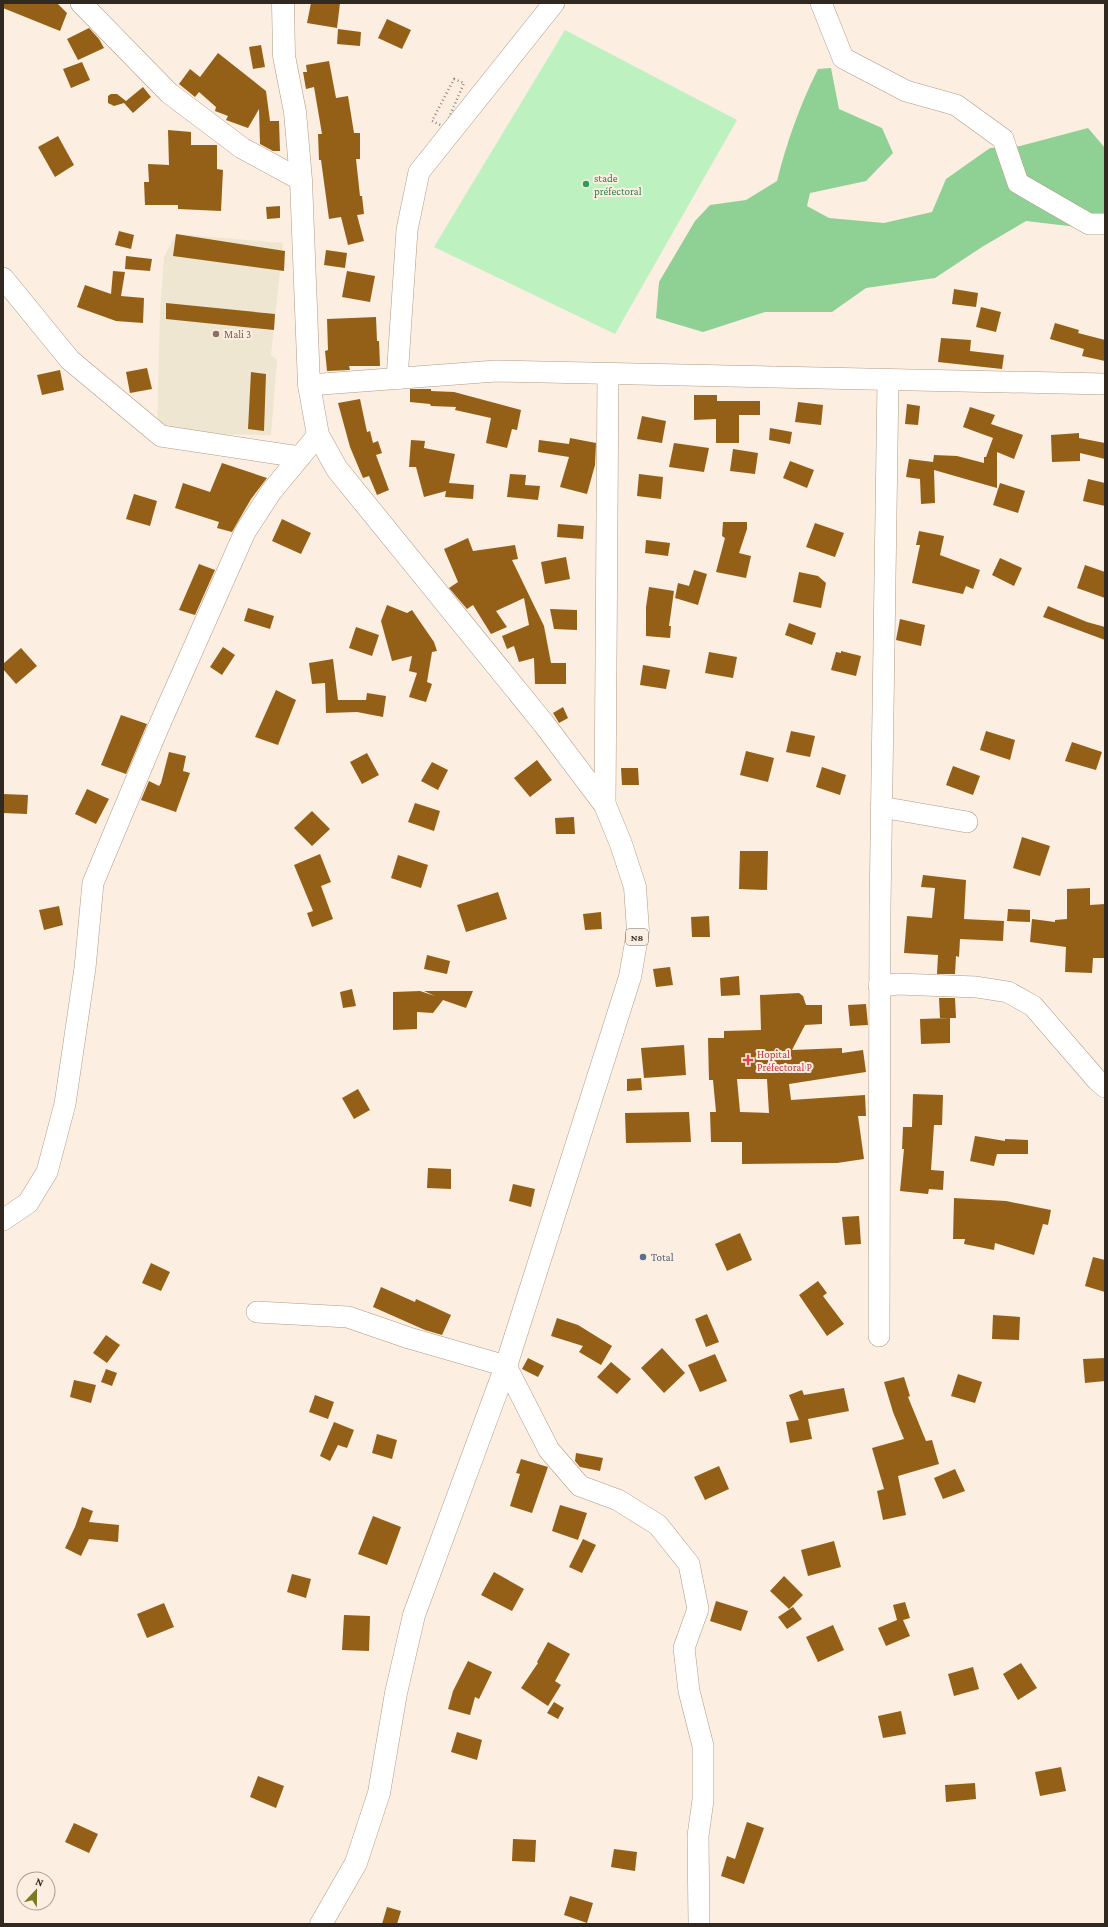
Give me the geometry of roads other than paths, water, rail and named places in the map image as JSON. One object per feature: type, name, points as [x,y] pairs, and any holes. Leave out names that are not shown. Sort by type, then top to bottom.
[{"type":"main road","name":"N8","points":[[283,3],[284,56],[295,112],[301,180],[308,385],[318,435],[337,469],[544,724],[604,806],[621,844],[635,887],[638,931],[630,977],[506,1366],[414,1615],[396,1693],[379,1793],[356,1863],[321,1924]]},
{"type":"street","points":[[81,3],[169,93],[242,148],[301,180]]},
{"type":"street","points":[[397,379],[407,230],[419,172],[554,3]]},
{"type":"street","points":[[821,3],[843,58],[906,91],[956,105],[1003,139],[1018,183],[1089,224],[1105,224]]},
{"type":"street","points":[[3,278],[70,360],[161,436],[300,457]]},
{"type":"street","points":[[308,385],[496,371],[1105,384]]},
{"type":"street","points":[[604,806],[608,374]]},
{"type":"street","points":[[879,1336],[879,986],[888,380]]},
{"type":"street","points":[[3,1220],[28,1203],[47,1172],[65,1104],[86,968],[93,882],[158,728],[245,532],[271,492],[318,435]]},
{"type":"street","points":[[881,807],[967,822]]},
{"type":"street","points":[[879,986],[898,984],[976,987],[1008,992],[1033,1006],[1097,1080],[1105,1087]]},
{"type":"street","points":[[256,1312],[348,1317],[409,1338],[506,1366],[549,1450],[580,1486],[618,1500],[658,1525],[689,1564],[698,1609],[684,1648],[689,1691],[703,1746],[703,1800],[698,1836],[699,1924]]},
{"type":"place","name":"stade préfectoral","points":[[586,184]]},
{"type":"place","name":"Mali 3","points":[[216,334]]},
{"type":"place","name":"Hopital Préfectoral P","points":[[748,1060]]},
{"type":"place","name":"Total","points":[[643,1257]]}]
